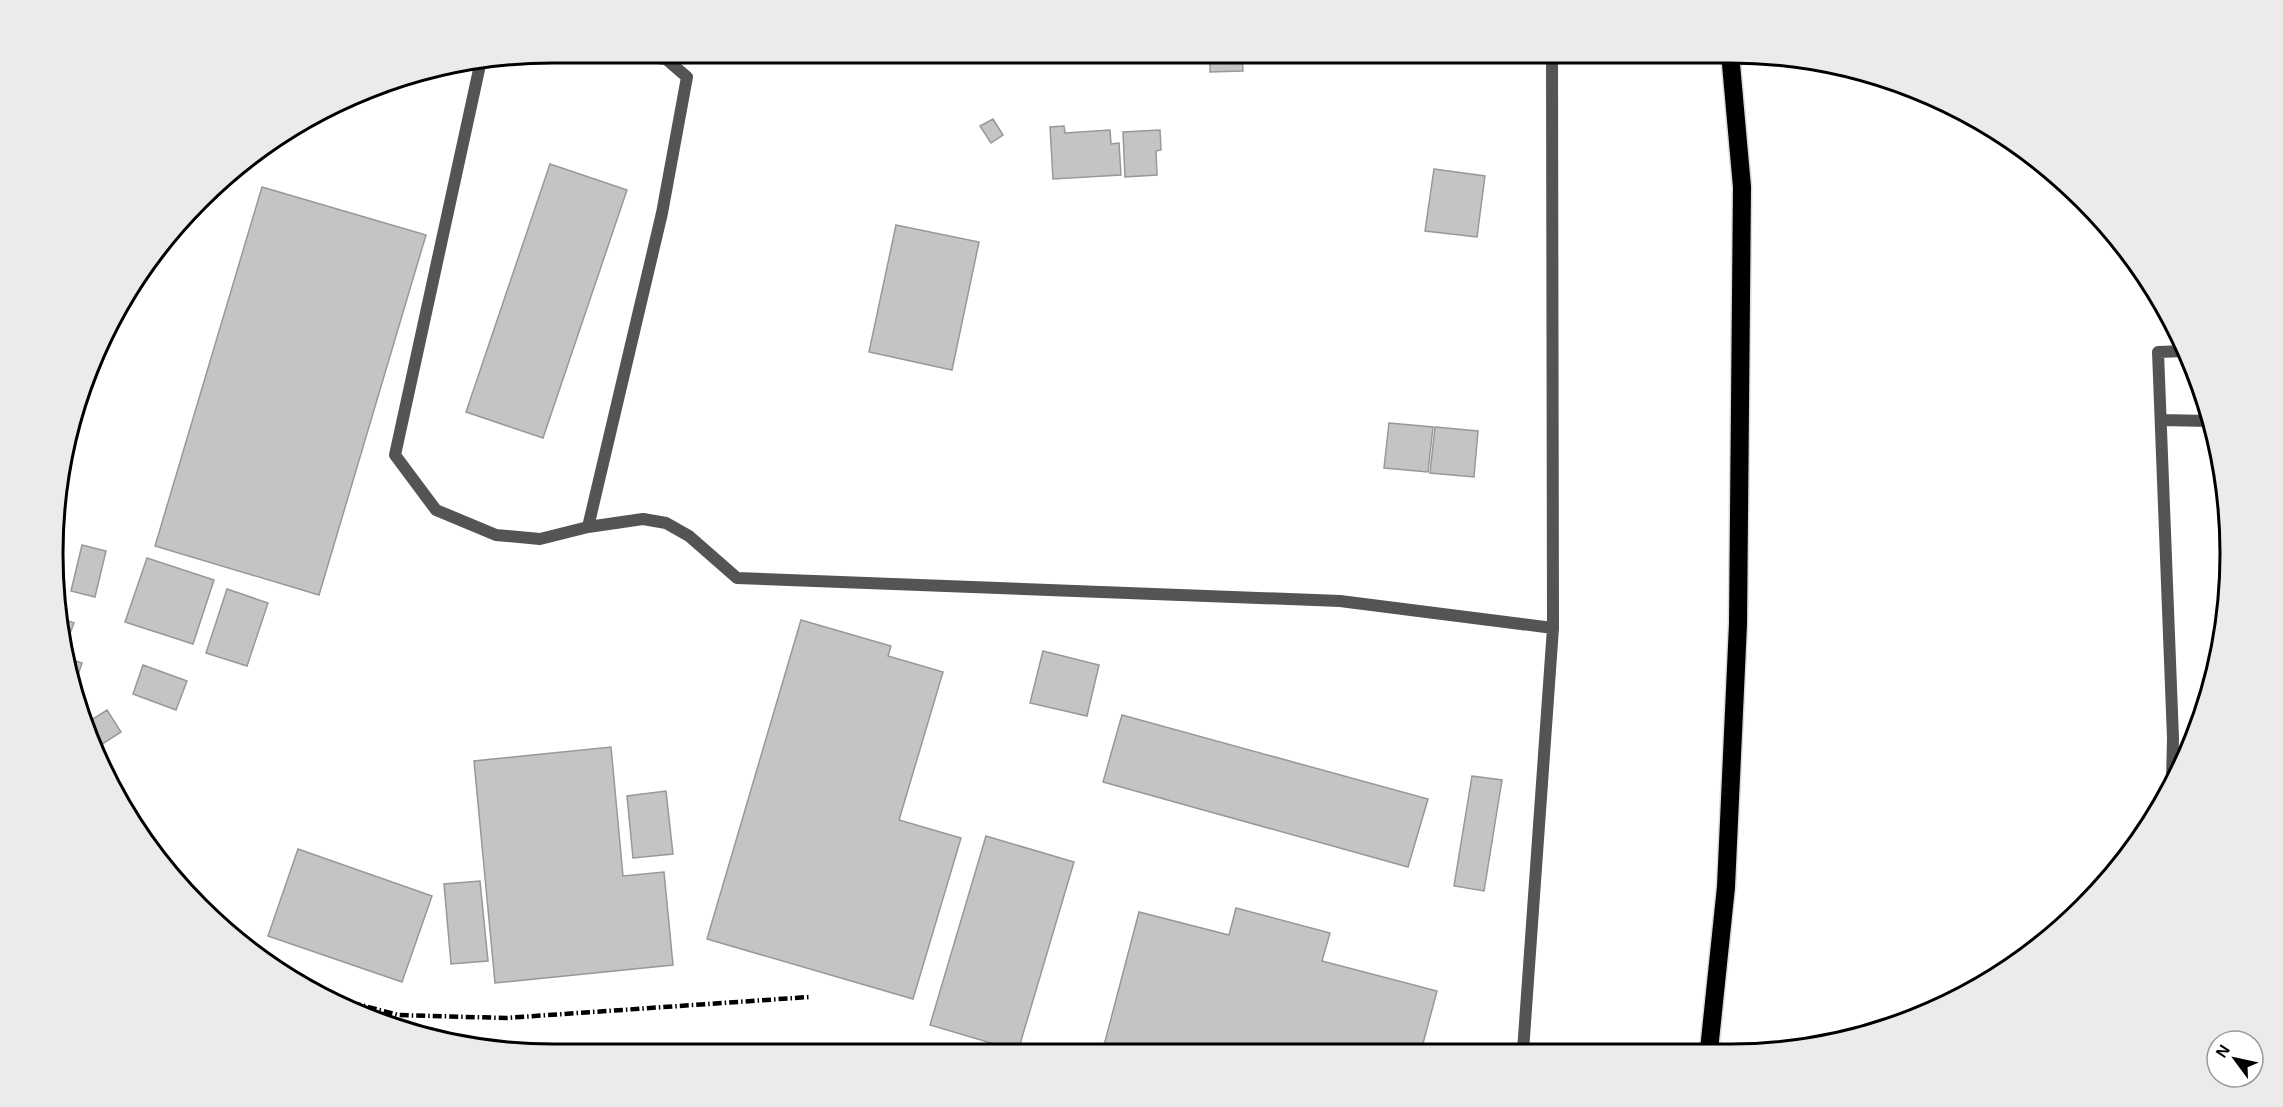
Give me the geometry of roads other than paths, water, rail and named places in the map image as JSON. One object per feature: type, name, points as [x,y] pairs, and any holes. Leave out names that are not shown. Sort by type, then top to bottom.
[{"type":"highway","points":[[1710,1044],[1726,887],[1738,624],[1742,187],[1731,63]]},
{"type":"lane","points":[[588,527],[662,213],[687,77],[671,63]]},
{"type":"lane","points":[[1523,1044],[1553,628],[1552,63]]},
{"type":"lane","points":[[479,69],[395,455],[436,510],[496,535],[540,539],[588,527],[643,519],[666,523],[689,536],[737,578],[1340,601],[1553,628]]},
{"type":"lane","points":[[2172,763],[2158,352],[2176,351]]},
{"type":"lane","points":[[2161,420],[2201,421]]},
{"type":"railway","points":[[363,1006],[398,1015],[506,1018],[809,997]]}]
